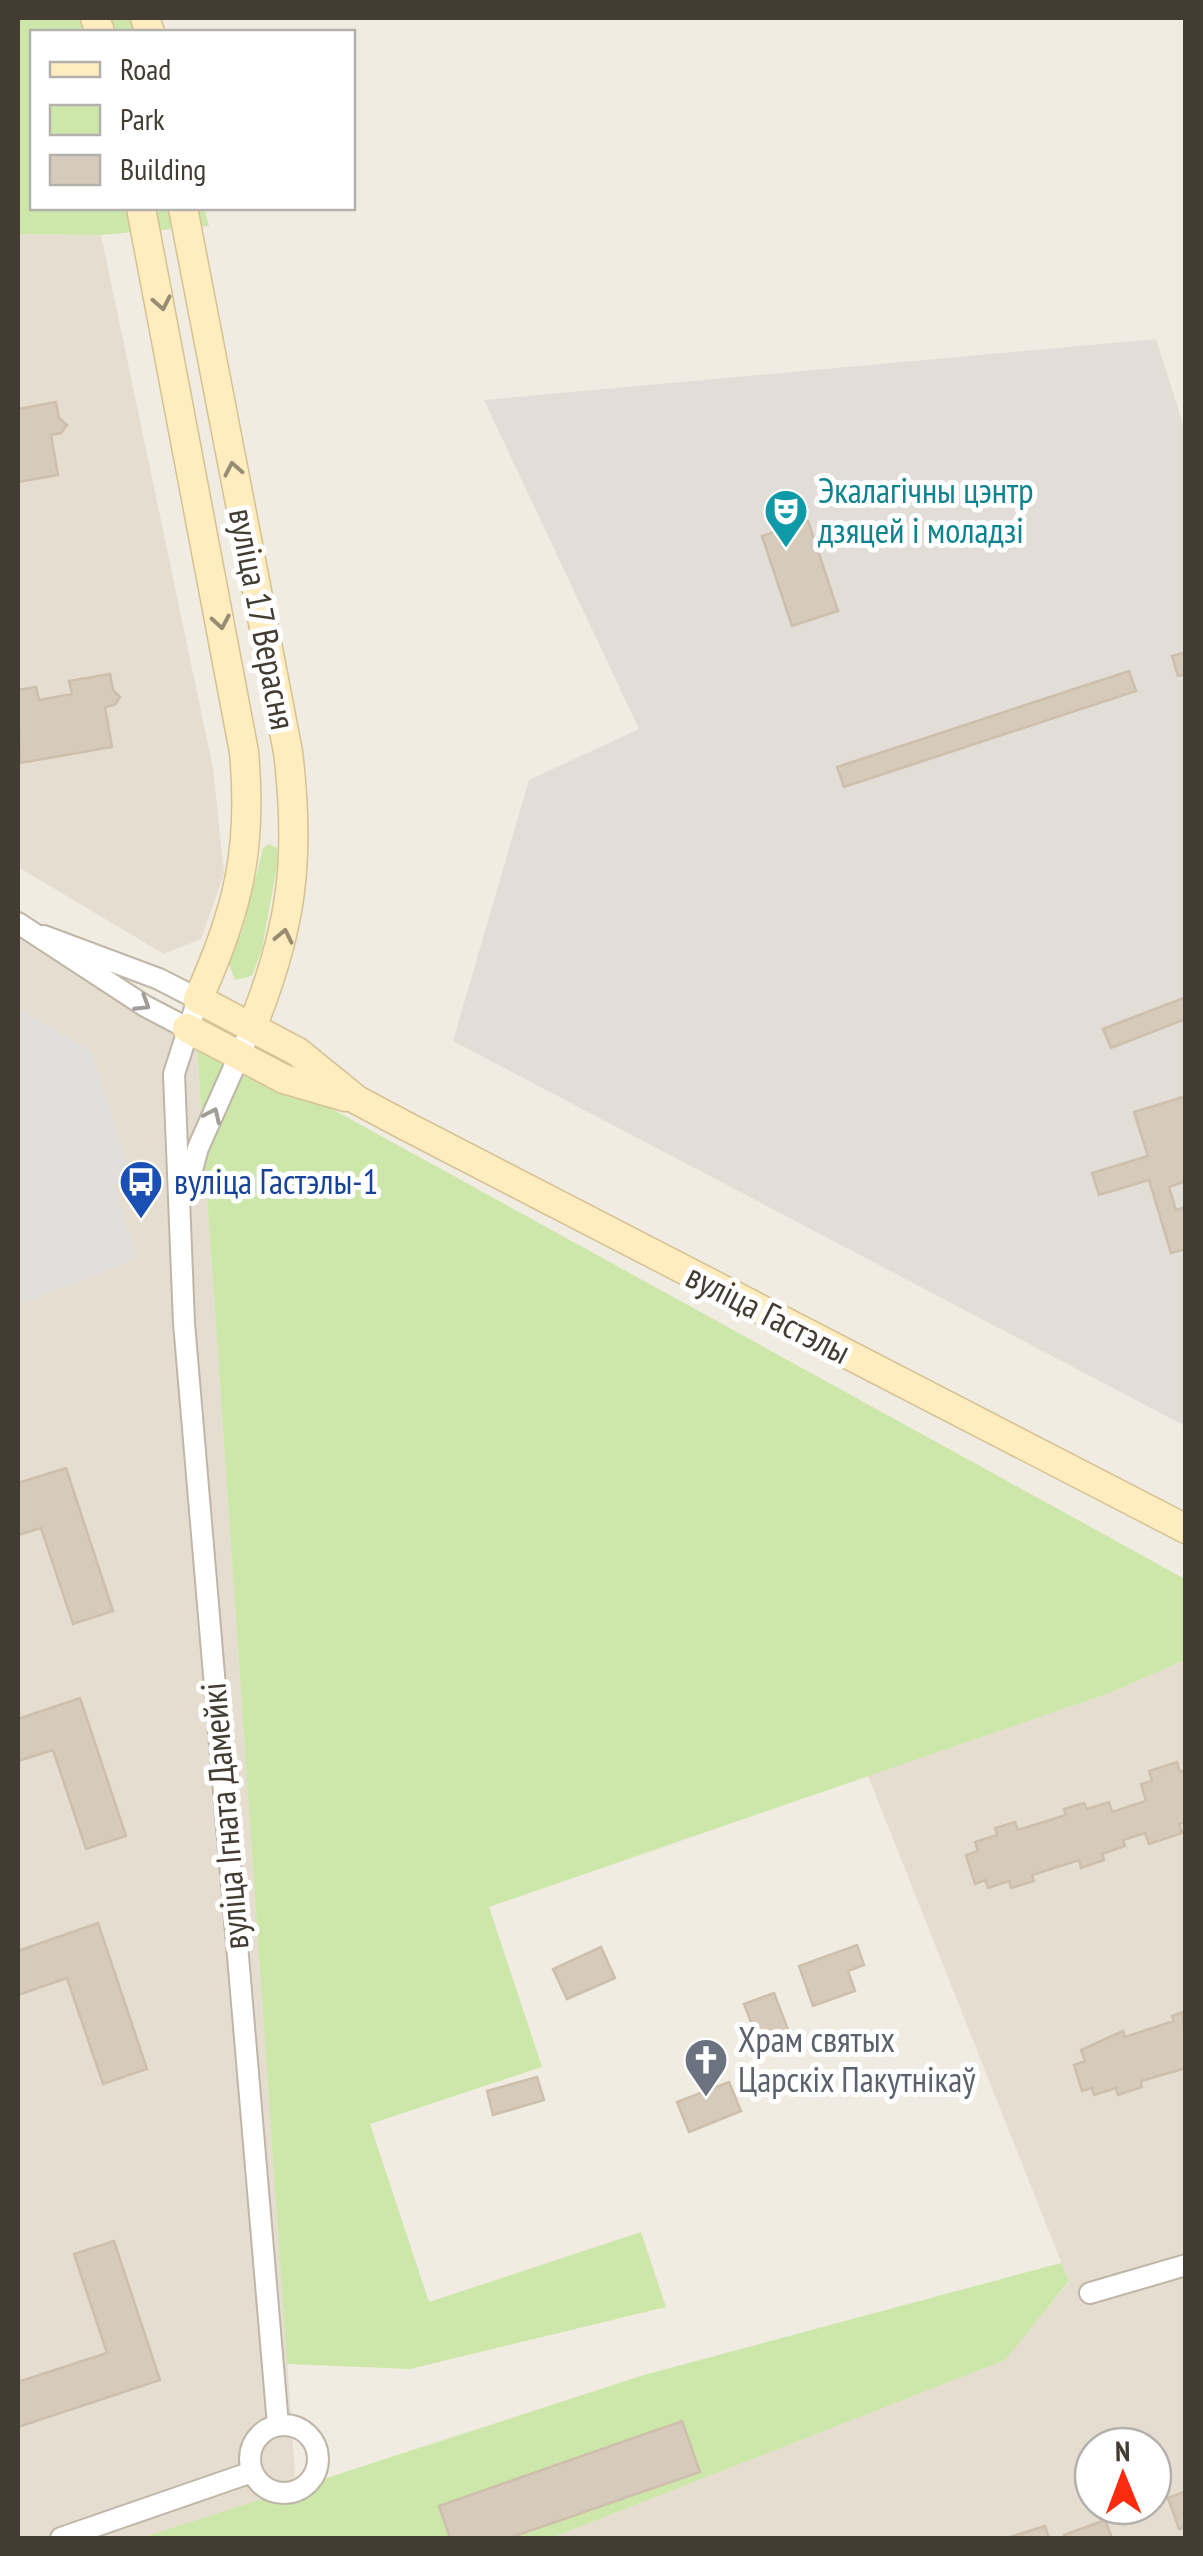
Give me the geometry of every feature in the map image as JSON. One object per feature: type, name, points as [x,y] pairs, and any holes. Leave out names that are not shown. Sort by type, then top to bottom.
[{"type":"main road","name":"вуліца 17 Верасня","points":[[142,210],[244,752],[248,792],[249,829],[241,889],[226,938],[198,999]]},
{"type":"main road","name":"вуліца 17 Верасня","points":[[183,210],[288,752],[297,824],[287,928],[252,1028]]},
{"type":"main road","name":"вуліца Гастэлы","points":[[198,999],[298,1052],[357,1100]]},
{"type":"main road","name":"вуліца Гастэлы","points":[[187,1028],[284,1078],[357,1100],[1184,1528]]},
{"type":"street","name":"вуліца Гастэлы","points":[[18,923],[159,979],[198,999]]},
{"type":"street","name":"вуліца Гастэлы","points":[[44,936],[145,1006],[187,1028]]},
{"type":"street","name":"вуліца Ігната Дамейкі","points":[[198,999],[174,1074],[184,1323],[278,2425]]},
{"type":"street","name":"вуліца Ігната Дамейкі","points":[[182,1206],[198,1148],[252,1028]]},
{"type":"street","points":[[1090,2293],[1186,2265]]},
{"type":"street","points":[[278,2425],[294,2426],[308,2434],[316,2448],[313,2477],[288,2492],[274,2492],[252,2472],[254,2442],[264,2430],[278,2425]]},
{"type":"street","points":[[61,2538],[252,2472]]},
{"type":"shaded area","points":[[18,234],[101,235],[213,768],[224,874],[201,939],[164,954],[18,867]]},
{"type":"shaded area","points":[[1156,339],[1186,433],[1185,1426],[453,1041],[529,780],[639,729],[484,400]]},
{"type":"shaded area","points":[[18,938],[196,1034],[296,2488],[141,2538],[18,2538]]},
{"type":"shaded area","points":[[18,1008],[92,1052],[131,1177],[113,1184],[137,1259],[18,1305]]},
{"type":"shaded area","points":[[1185,1660],[1185,2538],[551,2538],[1004,2360],[1069,2282],[868,1776],[1112,1692]]},
{"type":"green space","points":[[18,18],[158,18],[161,30],[30,30],[30,210],[205,210],[209,226],[101,235],[18,234]]},
{"type":"green space","points":[[269,844],[277,848],[278,860],[262,949],[252,976],[235,980],[229,964],[243,928],[263,848]]},
{"type":"green space","points":[[196,1034],[1185,1579],[1185,1660],[1112,1692],[489,1907],[542,2067],[370,2124],[429,2302],[641,2232],[666,2307],[410,2369],[287,2364]]},
{"type":"green space","points":[[1061,2263],[1069,2281],[1005,2360],[551,2538],[141,2538],[644,2375]]},
{"type":"building","points":[[56,402],[59,418],[67,425],[61,433],[51,435],[58,475],[18,482],[18,409]]},
{"type":"building","points":[[808,521],[838,611],[792,626],[762,536]]},
{"type":"building","points":[[1186,652],[1186,674],[1178,676],[1172,656]]},
{"type":"building","points":[[1129,671],[1136,691],[844,787],[837,767]]},
{"type":"building","points":[[110,674],[113,690],[120,697],[115,705],[105,707],[112,747],[20,763],[18,690],[36,687],[39,700],[72,694],[69,681]]},
{"type":"building","points":[[1186,997],[1186,1019],[1111,1048],[1103,1029]]},
{"type":"building","points":[[1186,1096],[1186,1181],[1169,1187],[1176,1210],[1186,1207],[1186,1249],[1171,1253],[1149,1180],[1099,1195],[1092,1173],[1148,1156],[1134,1112]]},
{"type":"building","points":[[66,1468],[113,1611],[73,1624],[41,1528],[18,1535],[18,1483]]},
{"type":"building","points":[[80,1698],[126,1836],[86,1849],[53,1750],[18,1761],[18,1719]]},
{"type":"building","points":[[1177,1762],[1180,1772],[1186,1770],[1186,1822],[1179,1824],[1182,1833],[1149,1844],[1145,1833],[1123,1840],[1125,1846],[1102,1854],[1104,1860],[1081,1868],[1079,1860],[1032,1875],[1034,1881],[1011,1888],[1009,1881],[988,1888],[985,1880],[975,1884],[966,1855],[978,1851],[975,1842],[997,1835],[995,1828],[1015,1822],[1018,1830],[1066,1815],[1064,1809],[1084,1803],[1087,1809],[1109,1802],[1112,1812],[1146,1801],[1141,1784],[1152,1781],[1149,1771]]},
{"type":"building","points":[[98,1923],[147,2069],[103,2084],[67,1978],[18,1995],[18,1951]]},
{"type":"building","points":[[857,1945],[864,1965],[848,1971],[855,1991],[813,2006],[799,1966]]},
{"type":"building","points":[[601,1947],[615,1978],[567,1999],[553,1969]]},
{"type":"building","points":[[774,1993],[789,2032],[759,2043],[744,2004]]},
{"type":"building","points":[[1183,2012],[1186,2068],[1141,2081],[1142,2087],[1118,2095],[1116,2088],[1094,2095],[1092,2088],[1082,2091],[1074,2065],[1085,2061],[1081,2050],[1123,2031],[1125,2037],[1174,2021],[1172,2016]]},
{"type":"building","points":[[537,2077],[544,2100],[493,2115],[487,2091]]},
{"type":"building","points":[[729,2082],[741,2111],[689,2132],[677,2102]]},
{"type":"building","points":[[114,2241],[160,2380],[18,2427],[18,2382],[107,2353],[74,2254]]},
{"type":"building","points":[[682,2421],[700,2472],[509,2538],[450,2538],[439,2506]]},
{"type":"building","points":[[1186,2491],[1186,2527],[1179,2529],[1173,2496]]},
{"type":"building","points":[[1045,2526],[1049,2538],[1007,2538]]},
{"type":"building","points":[[1089,2526],[1107,2526],[1112,2538],[1065,2538],[1064,2535]]},
{"type":"place","name":"Экалагічны цэнтр дзяцей і моладзі","points":[[786,549]]},
{"type":"place","name":"вуліца Гастэлы-1","points":[[141,1220]]},
{"type":"place","name":"Храм святых Царскіх Пакутнікаў","points":[[706,2098]]}]
